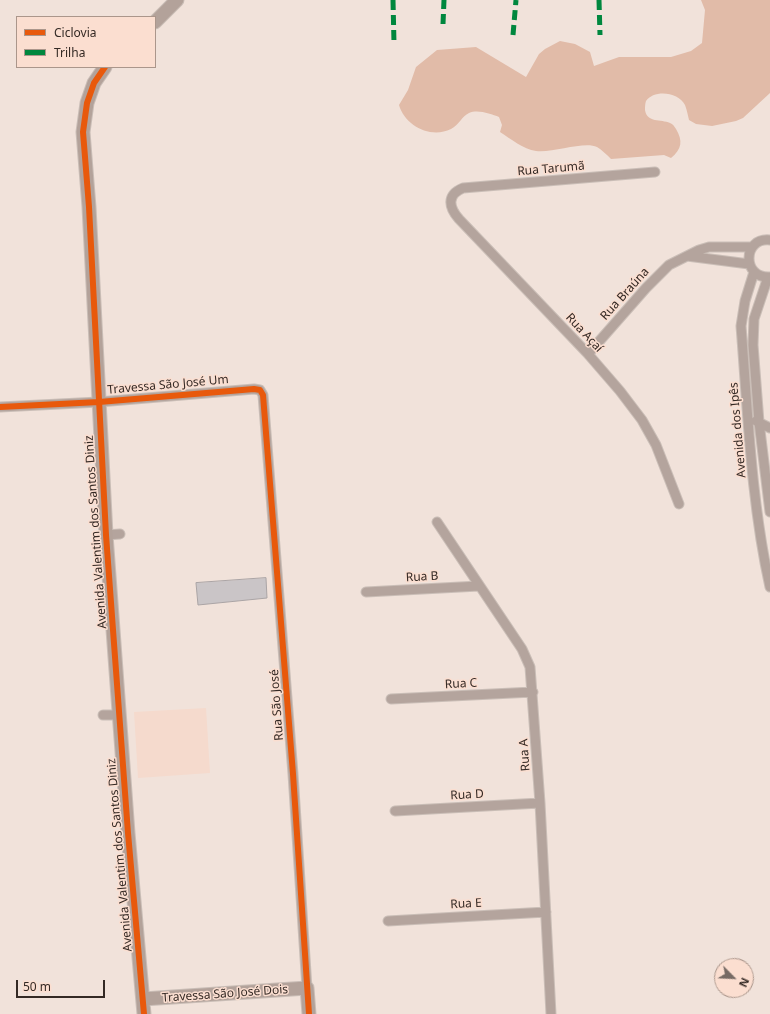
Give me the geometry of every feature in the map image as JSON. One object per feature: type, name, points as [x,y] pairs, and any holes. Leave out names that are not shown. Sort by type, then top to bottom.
[{"type":"street","points":[[156,21],[177,0]]},
{"type":"street","name":"Avenida Valentim dos Santos Diniz","points":[[104,68],[94,83],[87,103],[83,132],[90,207],[106,535],[128,833],[144,1014]]},
{"type":"street","name":"Rua Tarumã","points":[[452,195],[463,188],[655,172]]},
{"type":"street","name":"Rua Açaí","points":[[452,195],[452,209],[459,219],[588,354],[620,391],[642,420],[656,444],[679,504]]},
{"type":"street","points":[[752,247],[758,242],[770,240]]},
{"type":"street","name":"Rua Braúna","points":[[588,354],[646,288],[669,265],[686,256],[709,248],[752,247]]},
{"type":"street","name":"Avenida dos Ipês","points":[[752,247],[748,256],[752,268],[761,276],[769,277],[754,319],[753,345],[759,422],[768,482],[770,512]]},
{"type":"street","points":[[686,256],[752,268]]},
{"type":"street","name":"Avenida dos Ipês","points":[[752,268],[741,326],[756,496],[764,561],[770,587]]},
{"type":"street","name":"Travessa São José Um","points":[[0,407],[99,402],[254,389],[260,390],[264,394]]},
{"type":"street","name":"Rua São José","points":[[264,394],[293,774],[309,1014]]},
{"type":"street","points":[[748,418],[770,428]]},
{"type":"street","points":[[756,496],[768,482]]},
{"type":"street","name":"Rua A","points":[[437,522],[522,649],[530,667],[540,803],[551,1014]]},
{"type":"street","points":[[106,535],[120,534]]},
{"type":"street","name":"Rua B","points":[[366,592],[479,586]]},
{"type":"street","name":"Rua C","points":[[390,699],[533,692]]},
{"type":"street","points":[[103,715],[120,715]]},
{"type":"street","name":"Rua D","points":[[395,811],[540,803]]},
{"type":"street","name":"Rua E","points":[[388,921],[546,912]]},
{"type":"street","name":"Travessa São José Dois","points":[[143,999],[307,988]]},
{"type":"shaded area","points":[[701,0],[770,0],[770,93],[743,118],[712,126],[696,124],[689,120],[685,105],[678,97],[660,94],[650,97],[645,103],[645,110],[648,117],[672,124],[680,137],[679,148],[675,155],[671,158],[664,155],[611,159],[599,148],[585,145],[543,151],[531,150],[500,132],[502,125],[499,117],[480,112],[467,114],[451,129],[443,132],[427,131],[420,129],[407,119],[399,105],[408,90],[416,67],[437,50],[476,47],[526,77],[539,54],[560,41],[575,44],[590,52],[594,66],[619,57],[671,57],[691,51],[702,43],[705,10]]},
{"type":"shaded area","points":[[206,708],[210,773],[138,778],[134,712]]},
{"type":"building","points":[[266,578],[267,598],[198,605],[196,583]]},
{"type":"marked path","points":[[393,0],[394,43]]},
{"type":"marked path","points":[[443,24],[444,0]]},
{"type":"marked path","points":[[513,35],[516,0]]},
{"type":"marked path","points":[[599,0],[600,35]]},
{"type":"cycle path","points":[[104,68],[94,83],[87,103],[83,132],[89,207],[106,535],[128,833],[144,1014]]},
{"type":"cycle path","points":[[0,407],[99,402],[254,389],[260,390],[263,395],[293,774],[309,1014]]}]
